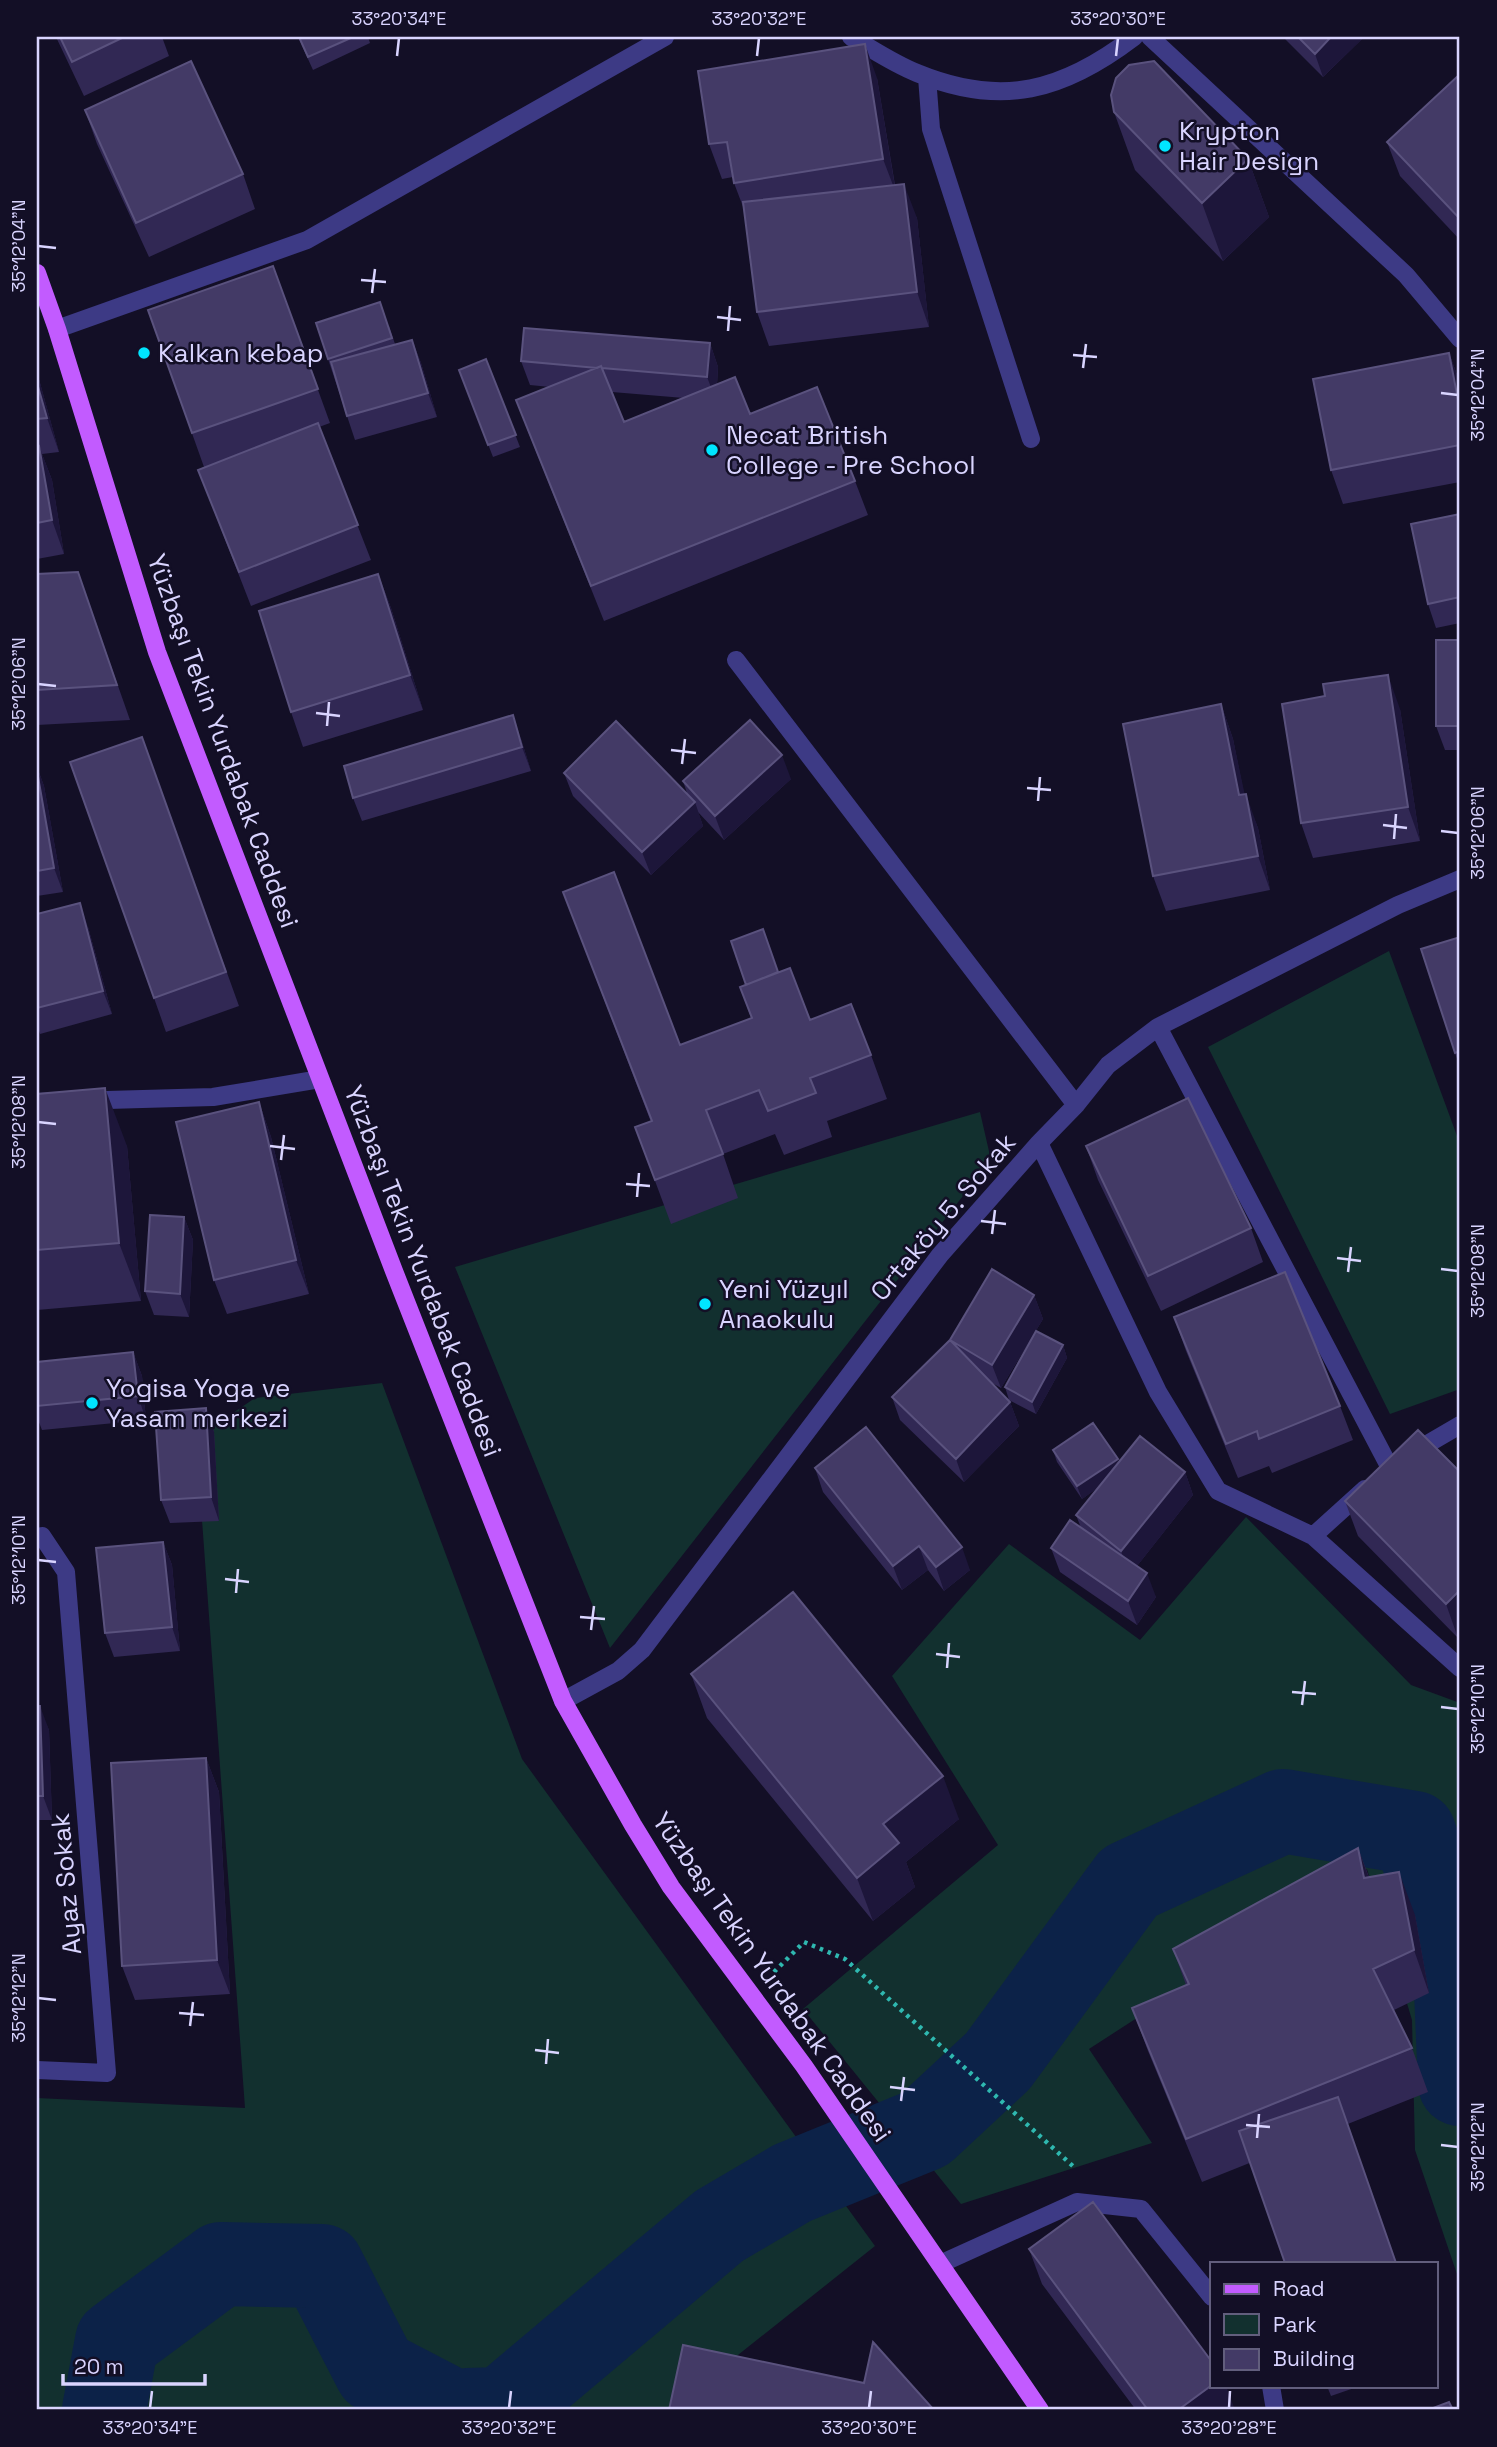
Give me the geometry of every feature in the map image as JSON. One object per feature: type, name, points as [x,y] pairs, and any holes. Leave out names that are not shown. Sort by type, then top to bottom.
[{"type":"main road","name":"Yüzbaşı Tekin Yurdabak Caddesi","points":[[37,274],[57,329],[157,652],[320,1079],[563,1701],[671,1887],[804,2066],[1040,2410]]},
{"type":"street","points":[[57,329],[307,240],[665,37]]},
{"type":"street","points":[[850,37],[928,77],[962,88],[989,91],[1040,88],[1066,79],[1094,65],[1134,37]]},
{"type":"street","points":[[1150,37],[1406,275],[1460,339]]},
{"type":"street","points":[[928,77],[931,129],[1031,439]]},
{"type":"street","points":[[736,660],[1076,1105]]},
{"type":"street","name":"Ortaköy 5. Sokak","points":[[563,1701],[618,1671],[642,1650],[940,1255],[1076,1105],[1108,1065],[1158,1027],[1398,905],[1460,879]]},
{"type":"street","points":[[1158,1027],[1389,1466]]},
{"type":"street","points":[[37,1102],[213,1097],[320,1079]]},
{"type":"street","points":[[1039,1143],[1158,1392],[1218,1491],[1313,1536],[1460,1668]]},
{"type":"street","points":[[1313,1536],[1389,1466],[1460,1424]]},
{"type":"street","name":"Ayaz Sokak","points":[[37,1537],[42,1536],[66,1572],[107,2073],[37,2070]]},
{"type":"street","points":[[940,2264],[1077,2202],[1141,2209],[1210,2295]]},
{"type":"street","points":[[1271,2388],[1275,2410]]},
{"type":"path","points":[[751,1994],[804,1942],[845,1959],[1076,2169]]},
{"type":"green space","points":[[1389,951],[1460,1144],[1460,1389],[1390,1414],[1208,1047]]},
{"type":"green space","points":[[980,1112],[991,1160],[610,1648],[455,1267]]},
{"type":"green space","points":[[382,1383],[522,1759],[875,2246],[669,2410],[37,2410],[37,2098],[245,2108],[196,1438],[255,1398]]},
{"type":"green space","points":[[1246,1517],[1411,1685],[1460,1703],[1460,2283],[1415,2150],[1412,2020],[1367,1869],[1089,2049],[1152,2143],[961,2204],[803,2009],[998,1845],[892,1676],[1009,1544],[1140,1640]]},
{"type":"building","points":[[60,37],[124,37],[72,62]]},
{"type":"building","points":[[299,37],[353,37],[308,57]]},
{"type":"building","points":[[1298,37],[1331,37],[1315,54]]},
{"type":"building","points":[[865,44],[883,159],[734,183],[727,142],[709,144],[698,71]]},
{"type":"building","points":[[191,61],[243,174],[136,223],[85,110]]},
{"type":"building","points":[[1154,61],[1248,159],[1202,203],[1114,112],[1111,95],[1116,78],[1129,65]]},
{"type":"building","points":[[1460,74],[1460,219],[1387,142]]},
{"type":"building","points":[[904,184],[917,292],[757,312],[743,202]]},
{"type":"building","points":[[273,266],[318,389],[192,433],[148,310]]},
{"type":"building","points":[[380,302],[392,338],[328,359],[316,323]]},
{"type":"building","points":[[524,328],[710,343],[707,377],[521,361]]},
{"type":"building","points":[[412,340],[428,393],[347,416],[331,362]]},
{"type":"building","points":[[1449,353],[1460,410],[1460,445],[1331,470],[1313,379]]},
{"type":"building","points":[[486,359],[516,435],[488,445],[459,370]]},
{"type":"building","points":[[601,366],[624,422],[735,377],[750,414],[817,387],[855,481],[591,586],[516,400]]},
{"type":"building","points":[[37,383],[47,418],[37,419]]},
{"type":"building","points":[[318,423],[358,525],[239,572],[198,470]]},
{"type":"building","points":[[39,446],[52,520],[37,523],[37,447]]},
{"type":"building","points":[[1460,514],[1460,597],[1428,604],[1411,524]]},
{"type":"building","points":[[78,572],[117,685],[37,690],[37,574]]},
{"type":"building","points":[[378,574],[410,675],[291,712],[259,611]]},
{"type":"building","points":[[1436,640],[1460,640],[1460,726],[1436,726]]},
{"type":"building","points":[[1388,675],[1408,807],[1301,823],[1282,704],[1325,696],[1323,684]]},
{"type":"building","points":[[1221,704],[1239,795],[1246,794],[1258,856],[1153,876],[1123,724]]},
{"type":"building","points":[[513,715],[522,747],[353,798],[344,766]]},
{"type":"building","points":[[750,720],[782,755],[715,816],[683,781]]},
{"type":"building","points":[[616,721],[695,802],[642,852],[564,773]]},
{"type":"building","points":[[142,737],[226,972],[154,998],[70,762]]},
{"type":"building","points":[[37,771],[54,868],[37,871]]},
{"type":"building","points":[[614,872],[680,1045],[752,1018],[740,987],[790,968],[810,1020],[851,1004],[871,1055],[810,1078],[816,1093],[768,1111],[759,1090],[706,1110],[723,1154],[655,1180],[635,1127],[652,1121],[563,892]]},
{"type":"building","points":[[80,903],[103,991],[37,1008],[37,914]]},
{"type":"building","points":[[763,929],[778,972],[746,985],[731,941]]},
{"type":"building","points":[[1460,937],[1460,1051],[1455,1053],[1421,949]]},
{"type":"building","points":[[105,1088],[119,1243],[37,1250],[37,1094]]},
{"type":"building","points":[[1188,1098],[1251,1228],[1148,1276],[1086,1146]]},
{"type":"building","points":[[259,1102],[296,1260],[214,1280],[176,1122]]},
{"type":"building","points":[[150,1215],[184,1217],[180,1294],[145,1291]]},
{"type":"building","points":[[992,1269],[1034,1295],[992,1365],[950,1340]]},
{"type":"building","points":[[1285,1272],[1340,1406],[1259,1439],[1257,1431],[1226,1444],[1174,1317]]},
{"type":"building","points":[[1036,1331],[1063,1345],[1032,1402],[1005,1387]]},
{"type":"building","points":[[950,1340],[1010,1402],[956,1459],[892,1397]]},
{"type":"building","points":[[133,1352],[138,1396],[37,1406],[37,1362]]},
{"type":"building","points":[[206,1408],[211,1497],[161,1500],[155,1412]]},
{"type":"building","points":[[1093,1423],[1118,1459],[1077,1486],[1053,1450]]},
{"type":"building","points":[[866,1427],[962,1547],[936,1567],[919,1546],[893,1566],[815,1468]]},
{"type":"building","points":[[1418,1430],[1460,1472],[1460,1590],[1446,1604],[1345,1501]]},
{"type":"building","points":[[1140,1436],[1185,1472],[1121,1551],[1076,1515]]},
{"type":"building","points":[[1070,1520],[1147,1573],[1128,1601],[1051,1548]]},
{"type":"building","points":[[163,1542],[172,1627],[105,1633],[96,1548]]},
{"type":"building","points":[[793,1592],[943,1776],[883,1824],[899,1843],[857,1878],[691,1674]]},
{"type":"building","points":[[37,1706],[40,1706],[43,1796],[37,1796]]},
{"type":"building","points":[[206,1758],[217,1960],[122,1966],[111,1763]]},
{"type":"building","points":[[1358,1848],[1364,1878],[1399,1872],[1414,1950],[1373,1969],[1412,2048],[1186,2139],[1132,2008],[1189,1984],[1173,1949]]},
{"type":"building","points":[[1338,2097],[1396,2262],[1285,2262],[1239,2131]]},
{"type":"building","points":[[1093,2202],[1210,2359],[1210,2386],[1178,2410],[1148,2410],[1029,2249]]},
{"type":"building","points":[[873,2342],[934,2410],[669,2410],[683,2345],[864,2383]]},
{"type":"building","points":[[1449,2402],[1453,2410],[1428,2410]]},
{"type":"waterway","points":[[467,2410],[502,2409],[719,2226],[792,2183],[925,2129],[998,2061],[1129,1882],[1283,1811],[1414,1833],[1454,1945],[1460,2084]]},
{"type":"waterway","points":[[104,2410],[117,2341],[221,2264],[322,2266],[376,2371],[451,2410]]},
{"type":"place","name":"Krypton Hair Design","points":[[1165,146]]},
{"type":"place","name":"Kalkan kebap","points":[[144,353]]},
{"type":"place","name":"Necat British College - Pre School","points":[[712,450]]},
{"type":"place","name":"Yeni Yüzyıl Anaokulu","points":[[705,1304]]},
{"type":"place","name":"Yogisa Yoga ve Yasam merkezi","points":[[92,1403]]}]
